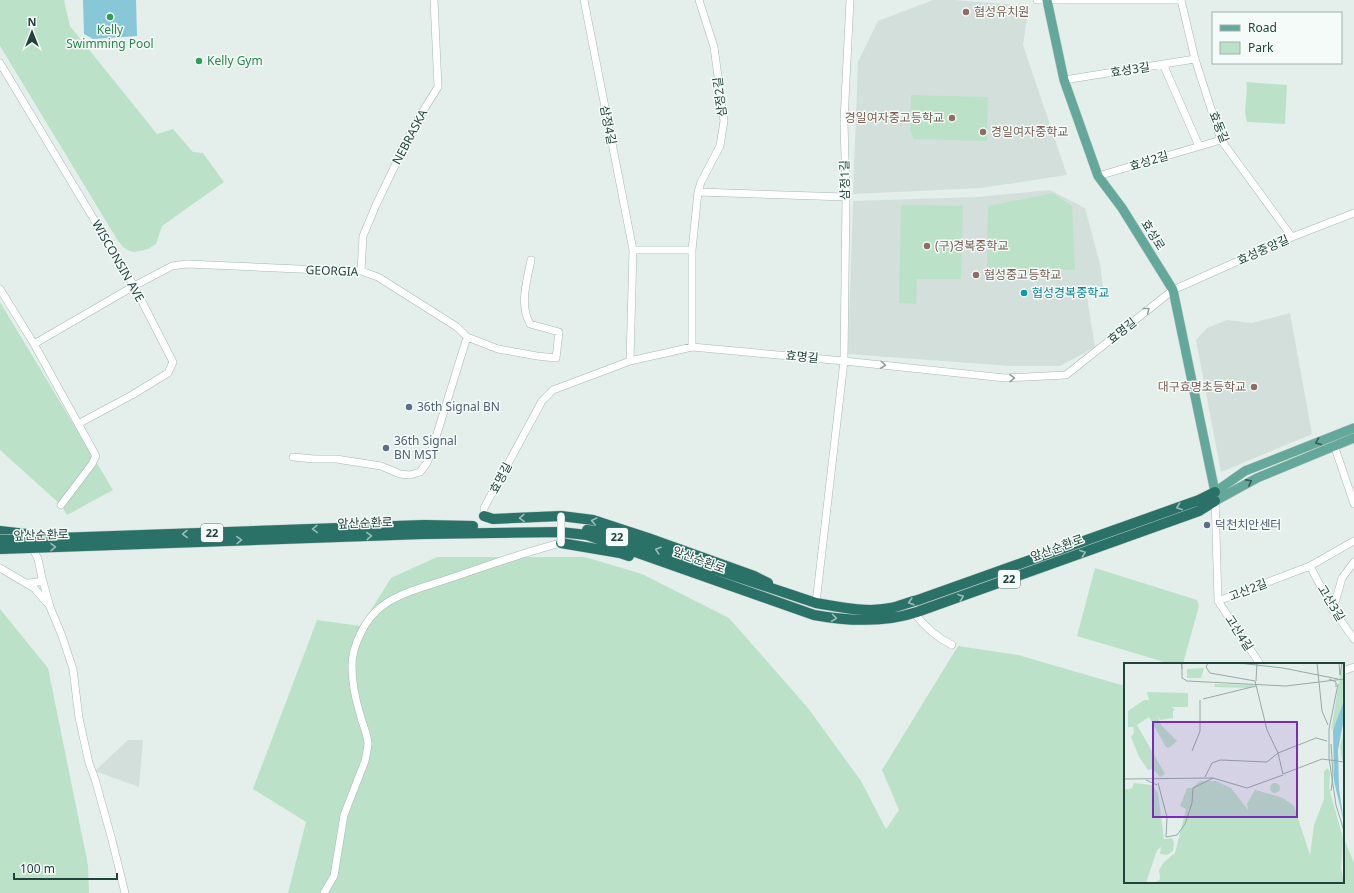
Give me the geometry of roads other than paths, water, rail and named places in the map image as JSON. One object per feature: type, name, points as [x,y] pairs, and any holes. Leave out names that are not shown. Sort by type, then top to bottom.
[{"type":"highway","name":"앞산순환로","points":[[0,540],[423,529],[589,530],[602,532],[816,603],[847,609],[890,608],[918,600],[1199,500],[1215,497]]},
{"type":"highway","name":"앞산순환로","points":[[0,549],[423,529],[560,532],[587,535],[814,615],[837,619],[877,620],[914,613],[1199,511],[1215,497]]},
{"type":"highway","points":[[484,516],[493,519],[561,516],[593,520],[754,576],[801,599]]},
{"type":"highway","points":[[0,531],[26,534]]},
{"type":"highway","points":[[561,543],[620,553],[777,606],[796,609]]},
{"type":"main road","name":"효성로","points":[[1047,0],[1064,80],[1098,176],[1122,208],[1173,290],[1215,497]]},
{"type":"main road","name":"앞산순환로","points":[[1215,497],[1245,471],[1354,428]]},
{"type":"main road","name":"앞산순환로","points":[[1215,497],[1334,445],[1354,438]]},
{"type":"street","name":"NEBRASKA","points":[[361,270],[363,236],[370,217],[416,122],[438,87],[434,0]]},
{"type":"street","name":"삼정4길","points":[[584,0],[632,250],[630,361]]},
{"type":"street","name":"삼정2길","points":[[692,347],[692,250],[698,192],[701,182],[720,146],[724,121],[714,47],[699,0]]},
{"type":"street","name":"삼정1길","points":[[816,603],[844,361],[846,197],[844,121],[850,0]]},
{"type":"street","name":"효동길","points":[[1037,0],[1181,0],[1195,59],[1221,140],[1292,237]]},
{"type":"street","name":"효성3길","points":[[1064,80],[1195,59]]},
{"type":"street","name":"WISCONSIN AVE","points":[[0,63],[134,286],[173,362],[168,373],[132,395],[78,424]]},
{"type":"street","points":[[1163,64],[1199,146]]},
{"type":"street","name":"효성2길","points":[[1098,176],[1221,140]]},
{"type":"street","points":[[698,192],[846,197]]},
{"type":"street","name":"효성중앙길","points":[[1173,290],[1292,237],[1354,213]]},
{"type":"street","points":[[632,250],[692,250]]},
{"type":"street","name":"GEORGIA","points":[[34,344],[134,286],[172,266],[187,264],[321,270],[361,270],[378,277],[457,327],[467,337],[498,349],[556,358],[559,332],[530,324],[526,317],[524,299],[531,260]]},
{"type":"street","points":[[0,289],[34,344],[96,456],[92,464],[61,505]]},
{"type":"street","name":"효명길","points":[[484,516],[484,508],[542,401],[553,390],[630,361],[692,347],[1006,378],[1066,375],[1173,290]]},
{"type":"street","points":[[293,457],[314,459],[336,458],[381,466],[400,474],[410,475],[420,472],[427,463],[432,450],[467,337]]},
{"type":"street","points":[[1334,445],[1354,504]]},
{"type":"street","name":"고산2길","points":[[1215,497],[1218,601],[1310,566],[1354,541]]},
{"type":"street","points":[[324,893],[334,876],[344,815],[367,754],[368,742],[354,689],[352,665],[354,651],[360,634],[380,608],[394,599],[468,572],[540,548],[561,543],[561,516]]},
{"type":"street","points":[[26,534],[38,559],[50,607],[73,669],[79,718],[89,763],[112,840],[125,893]]},
{"type":"street","points":[[1333,610],[1342,578],[1354,562]]},
{"type":"street","name":"고산3길","points":[[1310,566],[1333,610],[1354,639]]},
{"type":"street","points":[[0,568],[34,588],[50,607]]},
{"type":"street","points":[[27,583],[39,582],[42,578]]},
{"type":"street","name":"고산4길","points":[[1218,601],[1259,663]]},
{"type":"street","points":[[914,613],[925,627],[952,645]]},
{"type":"street","points":[[1344,671],[1354,667]]},
{"type":"water","name":"Kelly Swimming Pool","points":[[83,0],[136,0],[137,36],[93,39],[84,34]]},
{"type":"place","name":"협성유치원","points":[[966,12]]},
{"type":"place","name":"Kelly Swimming Pool","points":[[110,17]]},
{"type":"place","name":"Kelly Gym","points":[[199,61]]},
{"type":"place","name":"경일여자중고등학교","points":[[952,118]]},
{"type":"place","name":"경일여자중학교","points":[[983,132]]},
{"type":"place","name":"(구)경복중학교","points":[[927,246]]},
{"type":"place","name":"협성중고등학교","points":[[976,275]]},
{"type":"place","name":"협성경복중학교","points":[[1024,293]]},
{"type":"place","name":"대구효명초등학교","points":[[1254,387]]},
{"type":"place","name":"36th Signal BN","points":[[409,407]]},
{"type":"place","name":"36th Signal BN MST","points":[[386,448]]},
{"type":"place","name":"덕천치안센터","points":[[1207,525]]}]
